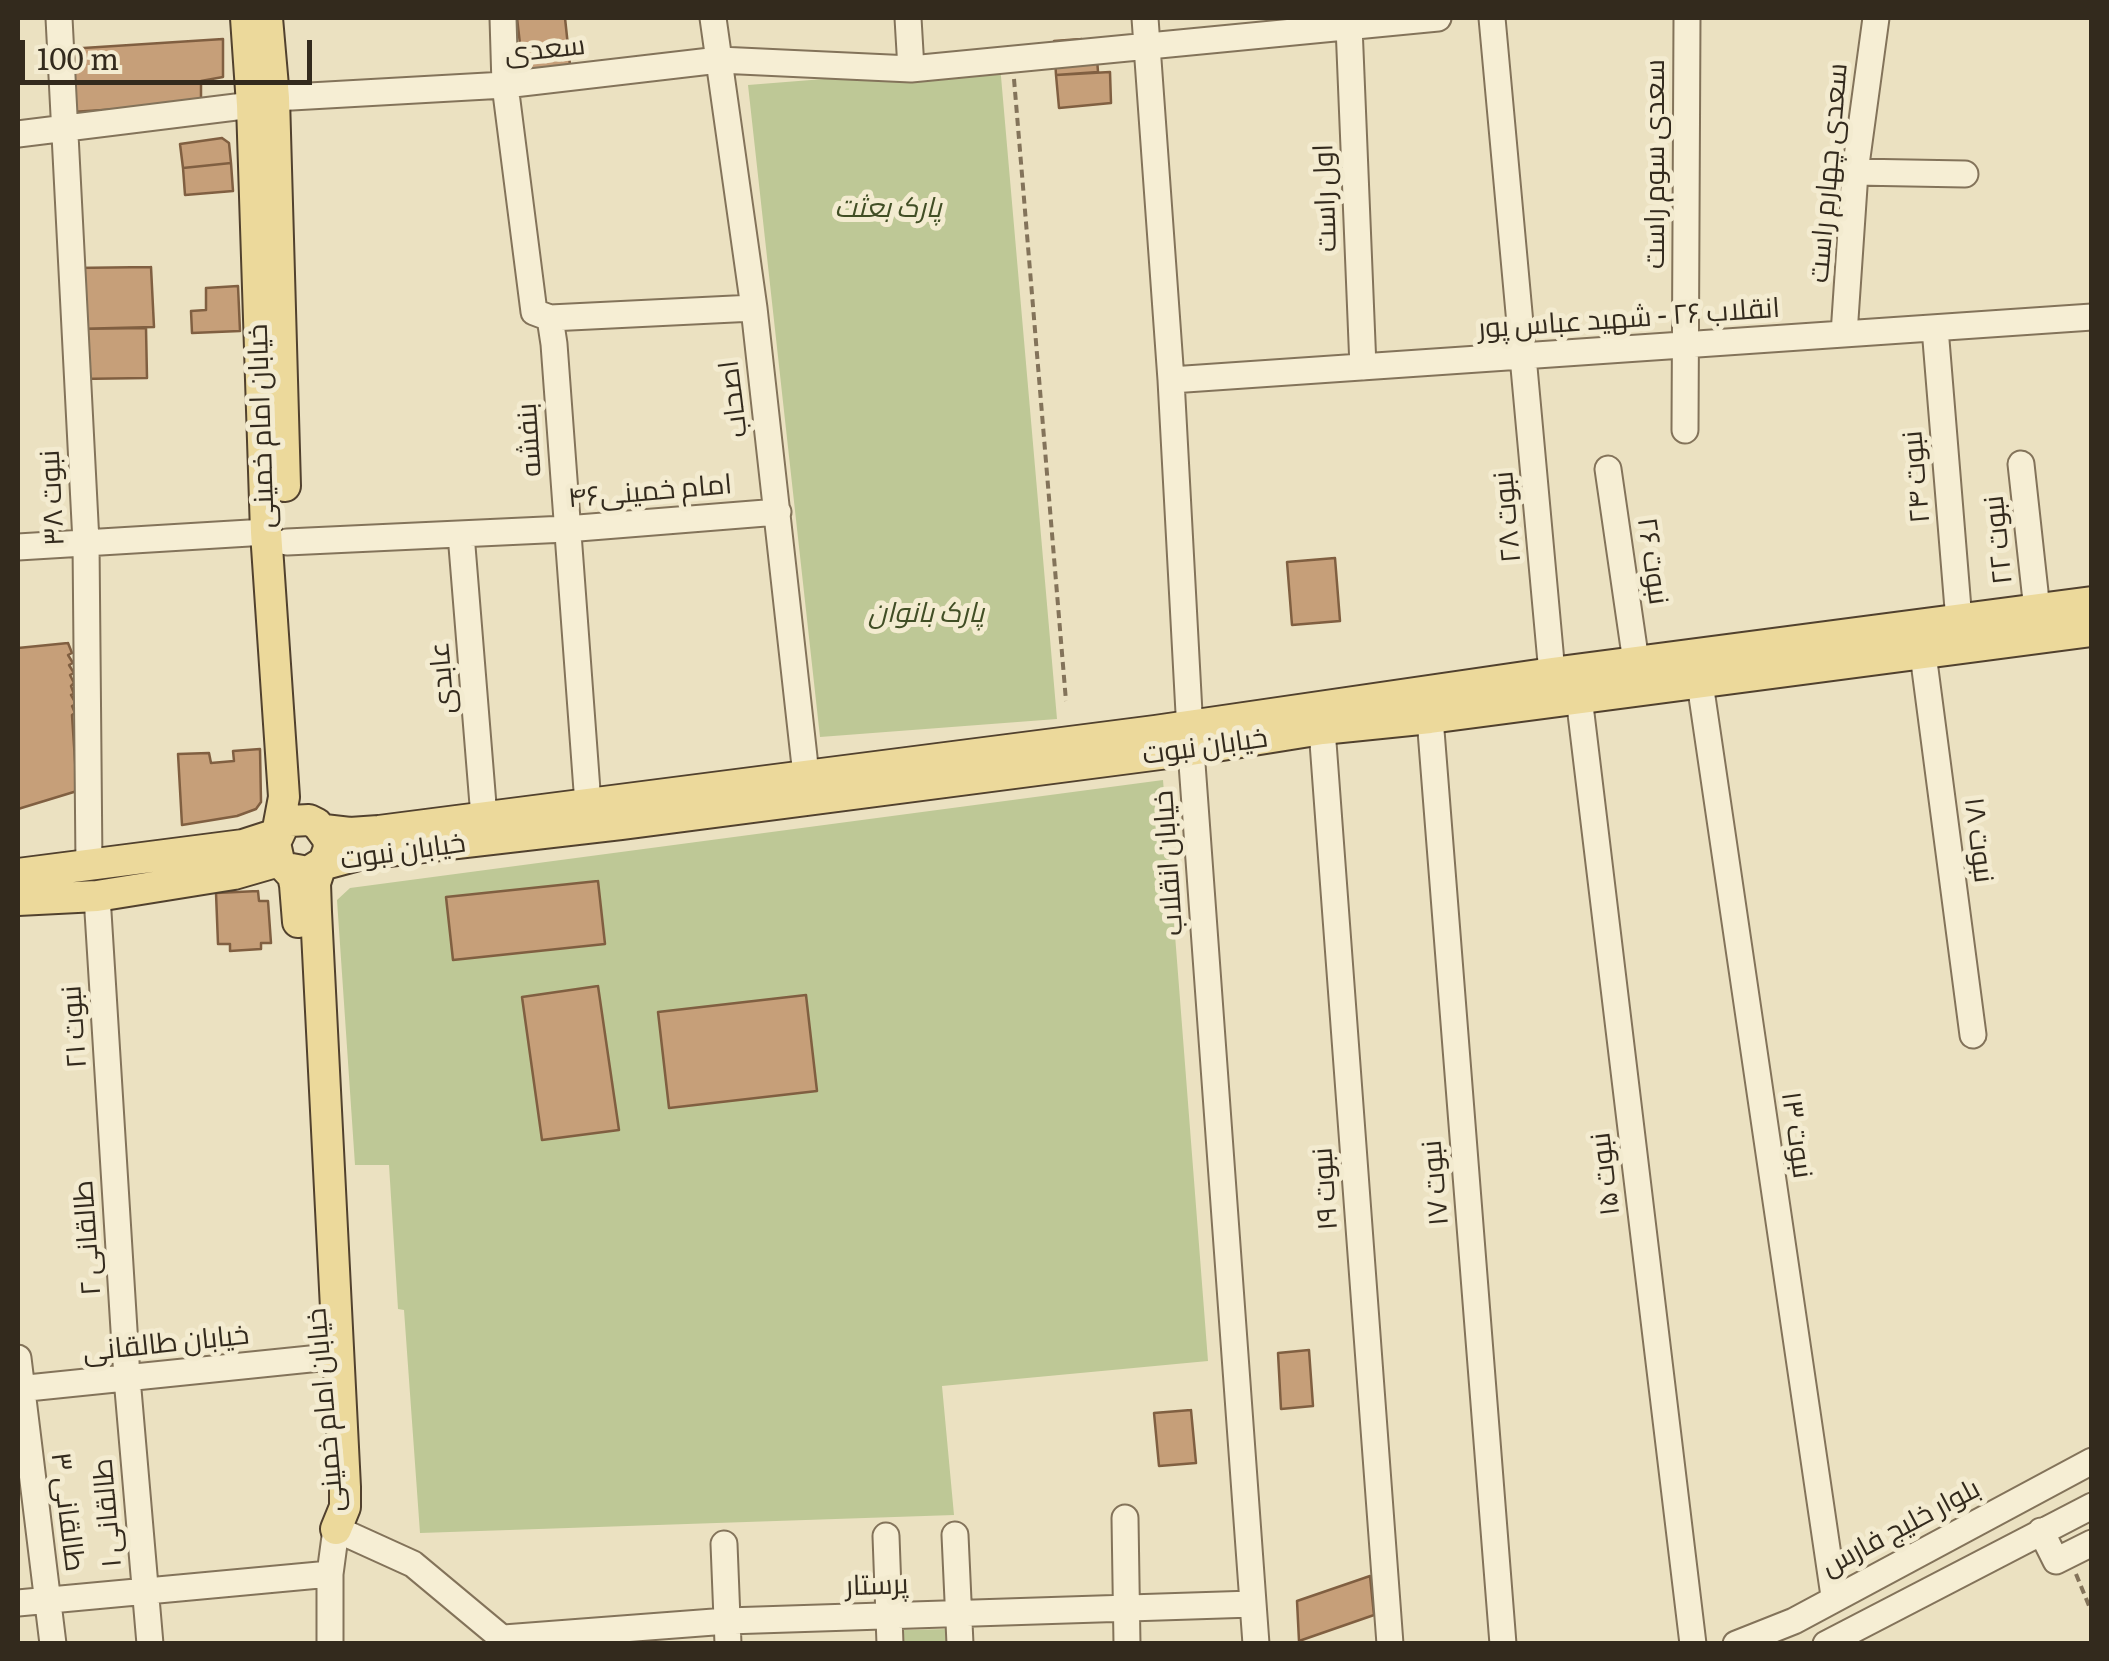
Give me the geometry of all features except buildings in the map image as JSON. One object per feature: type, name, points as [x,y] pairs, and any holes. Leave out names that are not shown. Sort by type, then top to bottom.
[{"type":"main road","name":"خیابان امام خمینی","points":[[246,18],[263,102]]},
{"type":"main road","name":"خیابان امام خمینی","points":[[267,18],[263,102],[284,796],[281,854],[293,876],[296,894],[329,1357]]},
{"type":"main road","name":"خیابان امام خمینی","points":[[276,536],[301,797],[320,827]]},
{"type":"main road","name":"خیابان نبوت","points":[[321,865],[345,856],[807,788],[1565,685],[1700,683],[1921,640],[1959,621],[2092,602]]},
{"type":"main road","name":"خیابان نبوت","points":[[1191,737],[1430,718],[1565,685],[1636,662],[1921,640],[2092,632]]},
{"type":"main road","name":"خیابان نبوت","points":[[320,827],[364,832],[588,804],[807,788]]},
{"type":"main road","points":[[18,874],[243,845],[281,854],[303,873],[321,865],[329,848],[320,827],[309,820],[290,821],[281,854]]},
{"type":"main road","points":[[18,900],[97,896],[234,874],[281,854]]},
{"type":"main road","name":"خیابان امام خمینی","points":[[321,865],[316,912],[329,1357],[326,1498],[336,1530]]},
{"type":"street","name":"نبوت ۳۸","points":[[59,18],[86,542],[89,864]]},
{"type":"street","points":[[503,18],[505,86]]},
{"type":"street","name":"اصحاب","points":[[713,18],[754,308],[807,788]]},
{"type":"street","points":[[908,18],[911,70]]},
{"type":"street","name":"خیابان انقلاب","points":[[1145,18],[1191,737],[1256,1644]]},
{"type":"street","name":"سعدی","points":[[18,134],[263,102],[505,86],[719,60],[911,70],[1343,24],[1438,18]]},
{"type":"street","name":"نبوت ۲۸","points":[[1492,18],[1523,356],[1565,685]]},
{"type":"street","name":"سعدی سوم راست","points":[[1685,430],[1687,18]]},
{"type":"street","name":"سعدی چهارم راست","points":[[1844,334],[1855,172],[1876,18]]},
{"type":"street","name":"اول راست","points":[[1343,24],[1363,367]]},
{"type":"street","name":"بنفشه","points":[[505,86],[534,312],[550,318],[588,804]]},
{"type":"street","points":[[1855,172],[1965,174]]},
{"type":"street","points":[[550,318],[754,308]]},
{"type":"street","name":"انقلاب ۲۶ - شهید عباس پور","points":[[1170,380],[2092,317]]},
{"type":"street","name":"نبوت ۲۴","points":[[1935,328],[1959,621]]},
{"type":"street","name":"نبوت ۲۲","points":[[2021,464],[2037,610]]},
{"type":"street","name":"نبوت ۲۶","points":[[1608,469],[1636,662]]},
{"type":"street","name":"امام خمینی۴۶","points":[[18,547],[276,536],[461,534],[778,512]]},
{"type":"street","name":"عابدی","points":[[461,534],[484,817]]},
{"type":"street","name":"نبوت ۱۸","points":[[1921,640],[1973,1035]]},
{"type":"street","name":"نبوت ۱۳","points":[[1700,683],[1834,1596]]},
{"type":"street","name":"نبوت ۱۵","points":[[1565,685],[1693,1644]]},
{"type":"street","name":"نبوت ۱۷","points":[[1430,718],[1503,1644]]},
{"type":"street","name":"نبوت ۱۹","points":[[1322,729],[1390,1644]]},
{"type":"street","name":"نبوت ۲۱","points":[[97,896],[113,1155]]},
{"type":"street","name":"طالقانی ۲","points":[[113,1155],[127,1378]]},
{"type":"street","name":"خیابان طالقانی","points":[[19,1388],[329,1357]]},
{"type":"street","name":"طالقانی ۳","points":[[18,1358],[53,1644]]},
{"type":"street","name":"طالقانی ۱","points":[[127,1378],[150,1644]]},
{"type":"street","name":"بلوار خلیج فارس","points":[[1736,1644],[1794,1620],[2092,1460]]},
{"type":"street","points":[[1826,1644],[2092,1506]]},
{"type":"street","points":[[1125,1518],[1126,1644]]},
{"type":"street","points":[[330,1644],[330,1574],[336,1530],[413,1564],[506,1641]]},
{"type":"street","points":[[2041,1531],[2056,1561],[2080,1549]]},
{"type":"street","points":[[955,1535],[960,1644]]},
{"type":"street","points":[[886,1536],[890,1644]]},
{"type":"street","points":[[724,1544],[727,1632]]},
{"type":"street","points":[[18,1603],[330,1574]]},
{"type":"street","name":"پرستار","points":[[506,1641],[727,1632],[889,1616],[1254,1604]]},
{"type":"path","points":[[1012,60],[1066,700]]},
{"type":"path","points":[[2080,1549],[2092,1613]]},
{"type":"green space","name":"پارک بعثت","points":[[1000,65],[1057,719],[820,737],[748,85]]},
{"type":"green space","points":[[1163,780],[1208,1361],[942,1386],[954,1515],[420,1533],[404,1310],[398,1309],[389,1165],[355,1165],[337,900],[350,888]]},
{"type":"green space","points":[[950,1629],[951,1643],[899,1643],[898,1630]]},
{"type":"park label","name":"پارک بانوان","points":[[926,614]]}]
